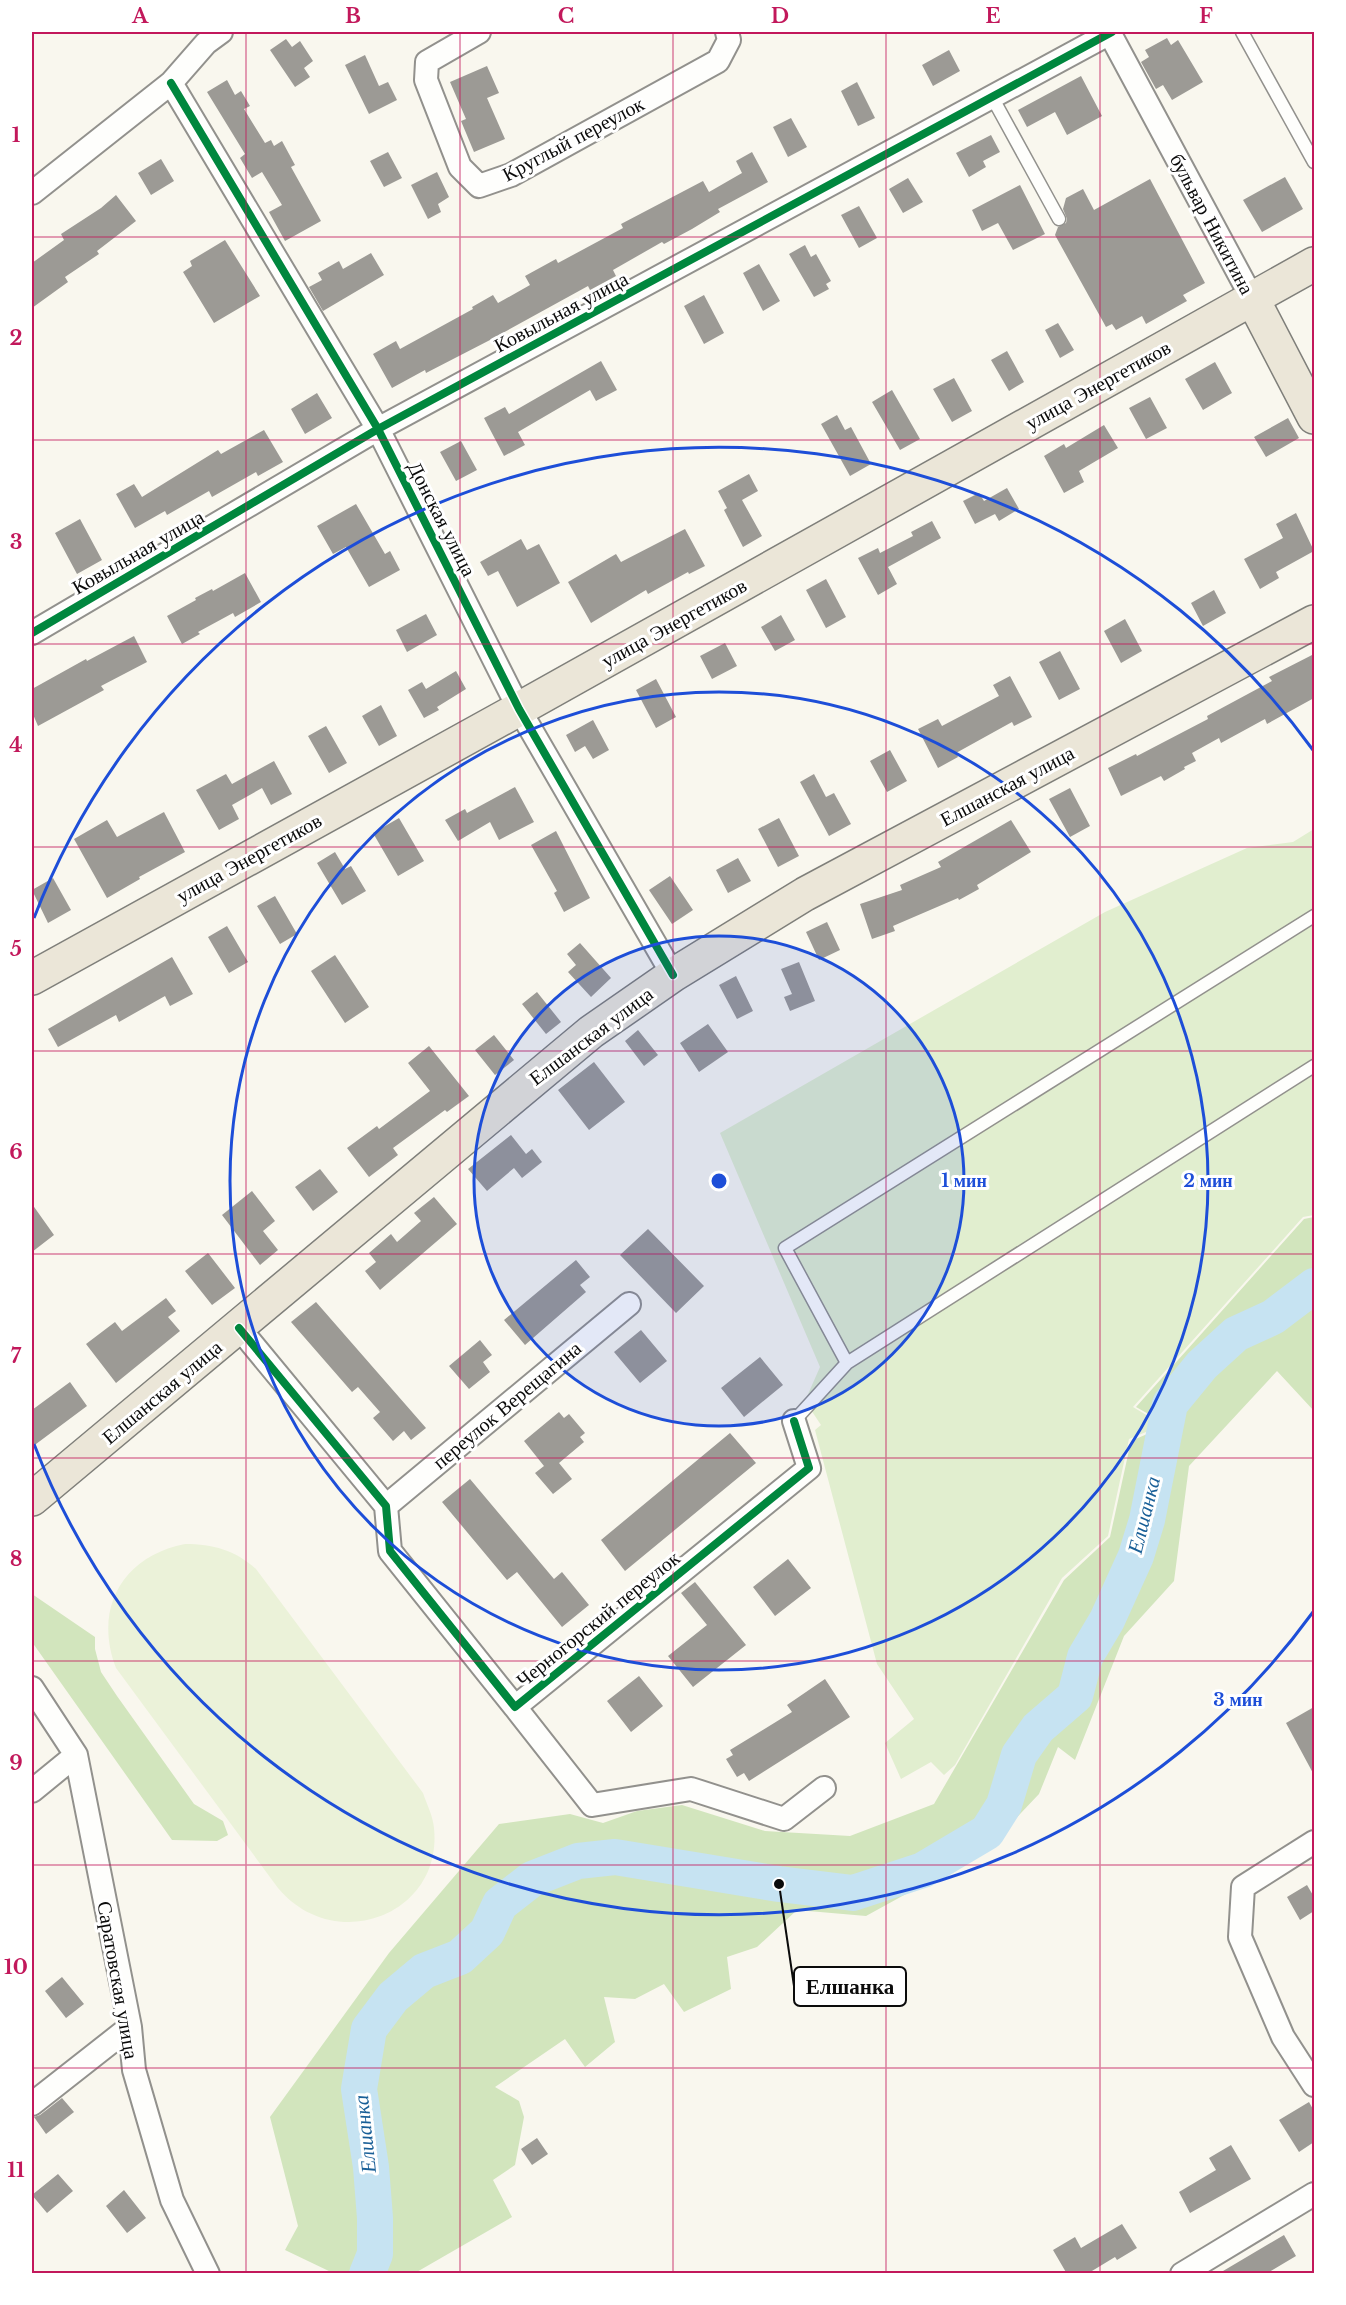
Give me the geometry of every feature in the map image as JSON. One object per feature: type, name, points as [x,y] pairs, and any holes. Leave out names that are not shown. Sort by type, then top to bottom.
[{"type":"main road","name":"улица Энергетиков","points":[[32,978],[519,709],[1314,264]]},
{"type":"main road","name":"бульвар Никитина","points":[[1252,298],[1314,417]]},
{"type":"main road","name":"Елшанская улица","points":[[32,1499],[466,1134],[591,1032],[673,975],[805,894],[1314,622]]},
{"type":"street","points":[[32,193],[171,83],[206,43],[221,32]]},
{"type":"street","name":"Круглый переулок","points":[[479,32],[427,62],[426,80],[460,167],[479,186],[511,175],[718,61],[729,40],[727,32]]},
{"type":"street","name":"Ковыльная улица","points":[[32,633],[378,429],[1110,32]]},
{"type":"street","name":"бульвар Никитина","points":[[1110,32],[1252,298]]},
{"type":"street","name":"Донская улица","points":[[171,83],[378,429],[519,709],[673,975]]},
{"type":"street","name":"переулок Верещагина","points":[[386,1506],[629,1304]]},
{"type":"street","points":[[238,1328],[386,1506]]},
{"type":"street","name":"Черногорский переулок","points":[[515,1707],[809,1468],[794,1421]]},
{"type":"street","name":"Черногорский переулок","points":[[386,1506],[390,1551],[592,1805],[691,1789],[784,1819],[824,1788]]},
{"type":"street","name":"Саратовская улица","points":[[32,1688],[75,1755],[130,2026],[134,2070],[172,2200],[208,2274]]},
{"type":"street","points":[[32,1791],[75,1755]]},
{"type":"street","points":[[1314,1842],[1243,1887],[1240,1937],[1282,2037],[1314,2085]]},
{"type":"street","points":[[32,2104],[130,2026]]},
{"type":"street","points":[[1182,2274],[1314,2194]]},
{"type":"lane","points":[[1242,32],[1314,162]]},
{"type":"lane","points":[[992,97],[1059,219]]},
{"type":"lane","points":[[847,1363],[785,1248],[1314,916]]},
{"type":"lane","points":[[794,1421],[847,1363],[1314,1066]]},
{"type":"green space","points":[[1314,829],[1314,1215],[1303,1217],[1133,1407],[1163,1425],[1129,1439],[1108,1536],[1062,1578],[955,1765],[944,1775],[931,1762],[901,1779],[885,1743],[914,1719],[877,1664],[815,1430],[821,1425],[805,1401],[820,1367],[720,1133],[1105,912],[1247,848],[1293,842]]},
{"type":"green space","points":[[1314,1217],[1314,1411],[1277,1371],[1189,1466],[1174,1581],[1124,1636],[1075,1760],[1058,1747],[1039,1794],[986,1850],[866,1916],[797,1910],[757,1947],[727,1957],[731,1989],[684,2012],[664,1984],[635,1999],[604,1997],[615,2042],[585,2067],[565,2039],[495,2087],[519,2101],[524,2117],[515,2165],[493,2180],[512,2217],[415,2273],[333,2273],[285,2250],[298,2226],[270,2117],[389,1953],[499,1824],[570,1814],[603,1823],[637,1811],[682,1805],[765,1831],[850,1836],[934,1804],[1064,1580],[1110,1537],[1131,1441],[1168,1425],[1136,1407],[1304,1219]]},
{"type":"green space","points":[[185,1544],[223,1549],[240,1557],[256,1569],[423,1793],[434,1828],[432,1858],[421,1884],[404,1903],[381,1916],[355,1922],[328,1920],[301,1909],[278,1888],[116,1668],[110,1646],[108,1625],[111,1606],[119,1588],[130,1573],[145,1560],[163,1550]]},
{"type":"green space","points":[[32,1594],[95,1637],[95,1649],[101,1672],[117,1696],[194,1804],[223,1821],[228,1835],[217,1841],[172,1840],[32,1642]]},
{"type":"building","points":[[1167,38],[1171,45],[1178,40],[1203,82],[1172,100],[1163,85],[1156,89],[1141,62],[1149,57],[1145,50]]},
{"type":"building","points":[[286,39],[292,47],[300,41],[313,61],[304,68],[310,77],[295,87],[270,50]]},
{"type":"building","points":[[949,50],[960,71],[933,86],[922,65]]},
{"type":"building","points":[[365,55],[379,86],[388,82],[397,100],[369,114],[345,65]]},
{"type":"building","points":[[487,66],[499,93],[487,98],[505,139],[474,152],[461,121],[466,119],[450,82]]},
{"type":"building","points":[[1081,76],[1102,116],[1067,135],[1055,112],[1027,127],[1018,110]]},
{"type":"building","points":[[227,80],[235,95],[241,91],[250,106],[244,109],[265,143],[271,140],[274,146],[282,141],[295,165],[291,167],[321,221],[285,241],[269,212],[282,205],[262,172],[252,178],[240,158],[245,154],[207,92]]},
{"type":"building","points":[[857,82],[875,118],[858,126],[841,91]]},
{"type":"building","points":[[791,118],[807,147],[788,157],[773,127]]},
{"type":"building","points":[[991,135],[1000,152],[983,161],[986,167],[969,177],[956,153]]},
{"type":"building","points":[[388,152],[402,178],[384,187],[370,161]]},
{"type":"building","points":[[752,152],[768,182],[718,209],[720,212],[692,229],[664,244],[662,242],[613,270],[616,276],[590,290],[588,286],[490,340],[392,388],[373,354],[396,341],[400,349],[473,309],[472,307],[493,295],[498,303],[530,285],[525,276],[556,259],[558,263],[623,228],[621,224],[703,181],[709,192],[742,173],[736,161]]},
{"type":"building","points":[[161,159],[174,181],[151,195],[138,173]]},
{"type":"building","points":[[437,172],[449,197],[438,204],[441,212],[428,219],[411,185]]},
{"type":"building","points":[[1285,177],[1303,209],[1262,232],[1243,200]]},
{"type":"building","points":[[908,178],[923,202],[903,213],[889,189]]},
{"type":"building","points":[[1150,179],[1205,283],[1183,295],[1187,301],[1146,324],[1142,316],[1116,330],[1112,324],[1106,327],[1055,235],[1058,227],[1066,223],[1067,219],[1063,209],[1066,198],[1083,189],[1094,210]]},
{"type":"building","points":[[1020,185],[1045,234],[1013,250],[998,223],[982,231],[972,210]]},
{"type":"building","points":[[116,195],[136,221],[97,251],[99,254],[65,277],[68,282],[32,308],[32,263],[64,240],[61,234],[101,208]]},
{"type":"building","points":[[859,206],[877,238],[859,248],[841,215]]},
{"type":"building","points":[[225,240],[260,296],[214,323],[183,272],[192,266],[190,261]]},
{"type":"building","points":[[805,245],[811,257],[816,254],[831,281],[826,284],[829,289],[814,297],[789,254]]},
{"type":"building","points":[[371,253],[384,275],[323,311],[309,287],[322,280],[318,273],[339,261],[343,269]]},
{"type":"building","points":[[759,264],[780,301],[763,311],[743,273]]},
{"type":"building","points":[[704,295],[724,333],[704,344],[684,306]]},
{"type":"building","points":[[1058,323],[1074,350],[1060,358],[1045,330]]},
{"type":"building","points":[[1007,351],[1024,382],[1009,391],[991,360]]},
{"type":"building","points":[[601,361],[617,390],[596,401],[590,390],[518,432],[525,445],[504,456],[484,418],[505,407],[509,414]]},
{"type":"building","points":[[1215,362],[1232,393],[1203,410],[1185,379]]},
{"type":"building","points":[[954,378],[972,411],[952,422],[933,389]]},
{"type":"building","points":[[892,390],[920,439],[900,450],[872,402]]},
{"type":"building","points":[[317,393],[332,418],[305,434],[291,409]]},
{"type":"building","points":[[1150,397],[1167,428],[1146,439],[1129,408]]},
{"type":"building","points":[[837,415],[845,430],[851,427],[871,464],[850,476],[821,424]]},
{"type":"building","points":[[1288,418],[1299,438],[1266,457],[1254,437]]},
{"type":"building","points":[[1104,425],[1118,448],[1079,471],[1084,482],[1064,493],[1044,456],[1064,444],[1066,448]]},
{"type":"building","points":[[264,430],[283,462],[258,476],[256,472],[212,497],[209,491],[167,515],[165,511],[135,528],[116,494],[134,484],[142,497],[218,450],[221,454]]},
{"type":"building","points":[[461,441],[477,470],[456,481],[440,452]]},
{"type":"building","points":[[749,474],[758,491],[742,500],[762,536],[743,547],[724,510],[727,508],[718,491]]},
{"type":"building","points":[[1007,488],[1019,509],[999,521],[995,514],[975,524],[963,501],[979,493],[984,501]]},
{"type":"building","points":[[356,504],[385,554],[390,551],[400,570],[369,587],[346,547],[333,554],[317,526]]},
{"type":"building","points":[[1296,513],[1314,551],[1276,572],[1279,578],[1260,589],[1244,559],[1283,538],[1276,524]]},
{"type":"building","points":[[80,519],[102,560],[77,574],[55,533]]},
{"type":"building","points":[[932,521],[941,538],[888,567],[897,584],[878,595],[858,558],[878,548],[880,553],[913,536],[911,532]]},
{"type":"building","points":[[685,529],[705,566],[689,574],[688,572],[648,594],[646,590],[591,623],[568,582],[616,554],[621,562]]},
{"type":"building","points":[[521,539],[527,550],[539,544],[560,583],[517,607],[498,571],[488,576],[480,562]]},
{"type":"building","points":[[245,573],[261,602],[235,617],[233,613],[198,632],[200,634],[182,644],[167,616],[196,600],[195,598]]},
{"type":"building","points":[[826,579],[846,617],[826,628],[806,590]]},
{"type":"building","points":[[1214,590],[1226,613],[1203,626],[1191,603]]},
{"type":"building","points":[[426,614],[437,635],[407,652],[396,630]]},
{"type":"building","points":[[781,615],[795,640],[775,651],[761,627]]},
{"type":"building","points":[[1125,619],[1142,651],[1121,663],[1104,631]]},
{"type":"building","points":[[134,636],[147,662],[101,686],[104,690],[38,726],[32,712],[32,689]]},
{"type":"building","points":[[725,643],[737,666],[712,679],[700,656]]},
{"type":"building","points":[[1060,651],[1080,689],[1059,700],[1039,662]]},
{"type":"building","points":[[1314,654],[1314,698],[1267,724],[1265,719],[1221,743],[1219,738],[1192,753],[1196,761],[1184,767],[1185,769],[1164,781],[1161,776],[1121,796],[1108,768],[1136,754],[1137,756],[1208,719],[1207,716],[1272,681],[1269,677]]},
{"type":"building","points":[[456,671],[466,689],[437,707],[439,710],[424,718],[408,690],[422,682],[426,689]]},
{"type":"building","points":[[1010,676],[1032,717],[1014,726],[1012,722],[956,753],[958,757],[938,768],[918,729],[938,719],[942,726],[999,696],[993,685]]},
{"type":"building","points":[[656,679],[676,717],[656,728],[636,690]]},
{"type":"building","points":[[381,705],[397,736],[379,746],[362,716]]},
{"type":"building","points":[[593,720],[609,750],[593,759],[585,746],[575,752],[566,735]]},
{"type":"building","points":[[326,726],[347,763],[329,773],[308,736]]},
{"type":"building","points":[[890,750],[907,781],[887,792],[870,761]]},
{"type":"building","points":[[274,761],[292,794],[271,805],[262,788],[232,805],[239,819],[219,830],[196,790],[226,774],[232,784]]},
{"type":"building","points":[[814,774],[826,797],[834,793],[851,824],[829,836],[800,782]]},
{"type":"building","points":[[515,787],[534,822],[499,840],[490,822],[458,841],[445,820],[465,809],[467,813]]},
{"type":"building","points":[[1070,788],[1090,826],[1070,837],[1049,799]]},
{"type":"building","points":[[164,812],[185,852],[139,877],[140,879],[107,898],[74,839],[107,820],[117,837]]},
{"type":"building","points":[[399,818],[424,861],[398,876],[373,833]]},
{"type":"building","points":[[779,818],[799,856],[778,867],[758,829]]},
{"type":"building","points":[[1011,820],[1031,852],[977,885],[979,889],[959,900],[958,898],[893,926],[895,931],[872,939],[860,904],[902,890],[900,885],[941,867],[938,862]]},
{"type":"building","points":[[556,831],[590,898],[564,912],[554,893],[557,891],[531,845]]},
{"type":"building","points":[[335,852],[345,869],[351,866],[366,891],[342,905],[317,863]]},
{"type":"building","points":[[738,858],[751,881],[728,893],[716,870]]},
{"type":"building","points":[[670,876],[693,910],[672,924],[649,890]]},
{"type":"building","points":[[53,878],[71,910],[48,923],[32,890]]},
{"type":"building","points":[[275,896],[297,934],[280,944],[257,906]]},
{"type":"building","points":[[827,922],[840,950],[819,960],[806,932]]},
{"type":"building","points":[[227,926],[248,962],[229,973],[208,937]]},
{"type":"building","points":[[580,943],[611,978],[591,997],[568,972],[576,965],[567,954]]},
{"type":"building","points":[[335,955],[369,1007],[345,1023],[311,971]]},
{"type":"building","points":[[172,957],[193,994],[170,1006],[165,996],[119,1022],[116,1015],[58,1047],[48,1029]]},
{"type":"building","points":[[799,962],[815,1001],[790,1011],[784,997],[792,994],[781,969]]},
{"type":"building","points":[[736,976],[753,1011],[737,1019],[719,985]]},
{"type":"building","points":[[537,992],[561,1022],[546,1034],[522,1004]]},
{"type":"building","points":[[708,1024],[728,1052],[699,1072],[680,1043]]},
{"type":"building","points":[[638,1030],[658,1055],[644,1066],[625,1041]]},
{"type":"building","points":[[494,1035],[514,1060],[495,1075],[475,1050]]},
{"type":"building","points":[[429,1046],[469,1096],[447,1112],[445,1110],[393,1148],[398,1155],[369,1177],[347,1148],[377,1126],[379,1129],[430,1091],[408,1063]]},
{"type":"building","points":[[594,1062],[625,1102],[589,1130],[558,1090]]},
{"type":"building","points":[[511,1135],[526,1154],[532,1149],[542,1162],[522,1178],[514,1168],[487,1191],[468,1169]]},
{"type":"building","points":[[320,1169],[338,1192],[313,1211],[295,1187]]},
{"type":"building","points":[[252,1191],[275,1221],[263,1231],[278,1250],[260,1265],[222,1215]]},
{"type":"building","points":[[434,1197],[457,1224],[380,1290],[365,1271],[376,1262],[369,1253],[391,1234],[397,1242],[421,1221],[414,1213]]},
{"type":"building","points":[[32,1204],[54,1235],[32,1252]]},
{"type":"building","points":[[648,1229],[704,1286],[676,1313],[620,1255]]},
{"type":"building","points":[[208,1253],[235,1288],[212,1305],[185,1271]]},
{"type":"building","points":[[576,1260],[590,1277],[580,1285],[586,1292],[525,1345],[504,1320]]},
{"type":"building","points":[[166,1298],[176,1311],[168,1317],[180,1331],[116,1383],[86,1344],[115,1322],[122,1331]]},
{"type":"building","points":[[316,1302],[426,1428],[411,1440],[404,1431],[393,1441],[373,1418],[380,1412],[358,1387],[352,1392],[291,1322]]},
{"type":"building","points":[[641,1330],[667,1361],[640,1383],[614,1352]]},
{"type":"building","points":[[480,1340],[492,1355],[483,1362],[490,1372],[469,1389],[449,1366]]},
{"type":"building","points":[[760,1357],[783,1385],[744,1417],[721,1388]]},
{"type":"building","points":[[70,1382],[87,1406],[32,1447],[32,1410]]},
{"type":"building","points":[[559,1412],[564,1418],[569,1414],[585,1433],[580,1437],[584,1442],[559,1463],[572,1479],[553,1494],[535,1473],[544,1466],[524,1441]]},
{"type":"building","points":[[730,1433],[756,1463],[625,1571],[601,1540]]},
{"type":"building","points":[[470,1479],[554,1579],[562,1572],[589,1605],[562,1627],[517,1572],[507,1580],[442,1502]]},
{"type":"building","points":[[788,1559],[811,1588],[775,1616],[753,1587]]},
{"type":"building","points":[[695,1582],[746,1645],[693,1687],[668,1656],[707,1625],[681,1593]]},
{"type":"building","points":[[639,1676],[663,1706],[631,1732],[607,1701]]},
{"type":"building","points":[[825,1679],[850,1717],[749,1781],[744,1773],[737,1777],[726,1759],[733,1755],[730,1750],[792,1712],[787,1705]]},
{"type":"building","points":[[1314,1707],[1314,1775],[1286,1723]]},
{"type":"building","points":[[1307,1885],[1314,1897],[1314,1911],[1300,1920],[1287,1897]]},
{"type":"building","points":[[62,1977],[84,2004],[66,2018],[45,1991]]},
{"type":"building","points":[[62,2098],[74,2112],[46,2134],[34,2117]]},
{"type":"building","points":[[1309,2102],[1314,2111],[1314,2142],[1299,2152],[1279,2120]]},
{"type":"building","points":[[537,2138],[548,2154],[532,2165],[521,2149]]},
{"type":"building","points":[[1231,2145],[1251,2179],[1190,2213],[1179,2192],[1216,2170],[1209,2158]]},
{"type":"building","points":[[58,2174],[73,2191],[47,2213],[32,2195]]},
{"type":"building","points":[[124,2190],[146,2218],[127,2233],[106,2206]]},
{"type":"building","points":[[1122,2224],[1137,2248],[1117,2260],[1115,2257],[1087,2274],[1067,2274],[1053,2250],[1075,2237],[1081,2248]]},
{"type":"building","points":[[1284,2235],[1296,2256],[1266,2274],[1218,2274]]},
{"type":"waterway","name":"Елшанка","points":[[367,2274],[375,2254],[375,2218],[371,2167],[359,2089],[369,2029],[393,1997],[424,1971],[460,1957],[487,1932],[500,1904],[532,1879],[578,1861],[615,1857],[779,1884],[853,1893],[923,1870],[987,1832],[1004,1805],[1019,1755],[1038,1728],[1075,1696],[1085,1657],[1107,1620],[1136,1556],[1147,1520],[1170,1404],[1202,1365],[1236,1334],[1273,1317],[1314,1286]]},
{"type":"cycle path","points":[[32,633],[378,429],[1112,32]]},
{"type":"cycle path","points":[[171,83],[378,429],[519,709],[673,975]]},
{"type":"cycle path","points":[[239,1328],[386,1506],[390,1551],[515,1707],[809,1468],[794,1421]]},
{"type":"place","name":"Елшанка","points":[[779,1884]]}]
